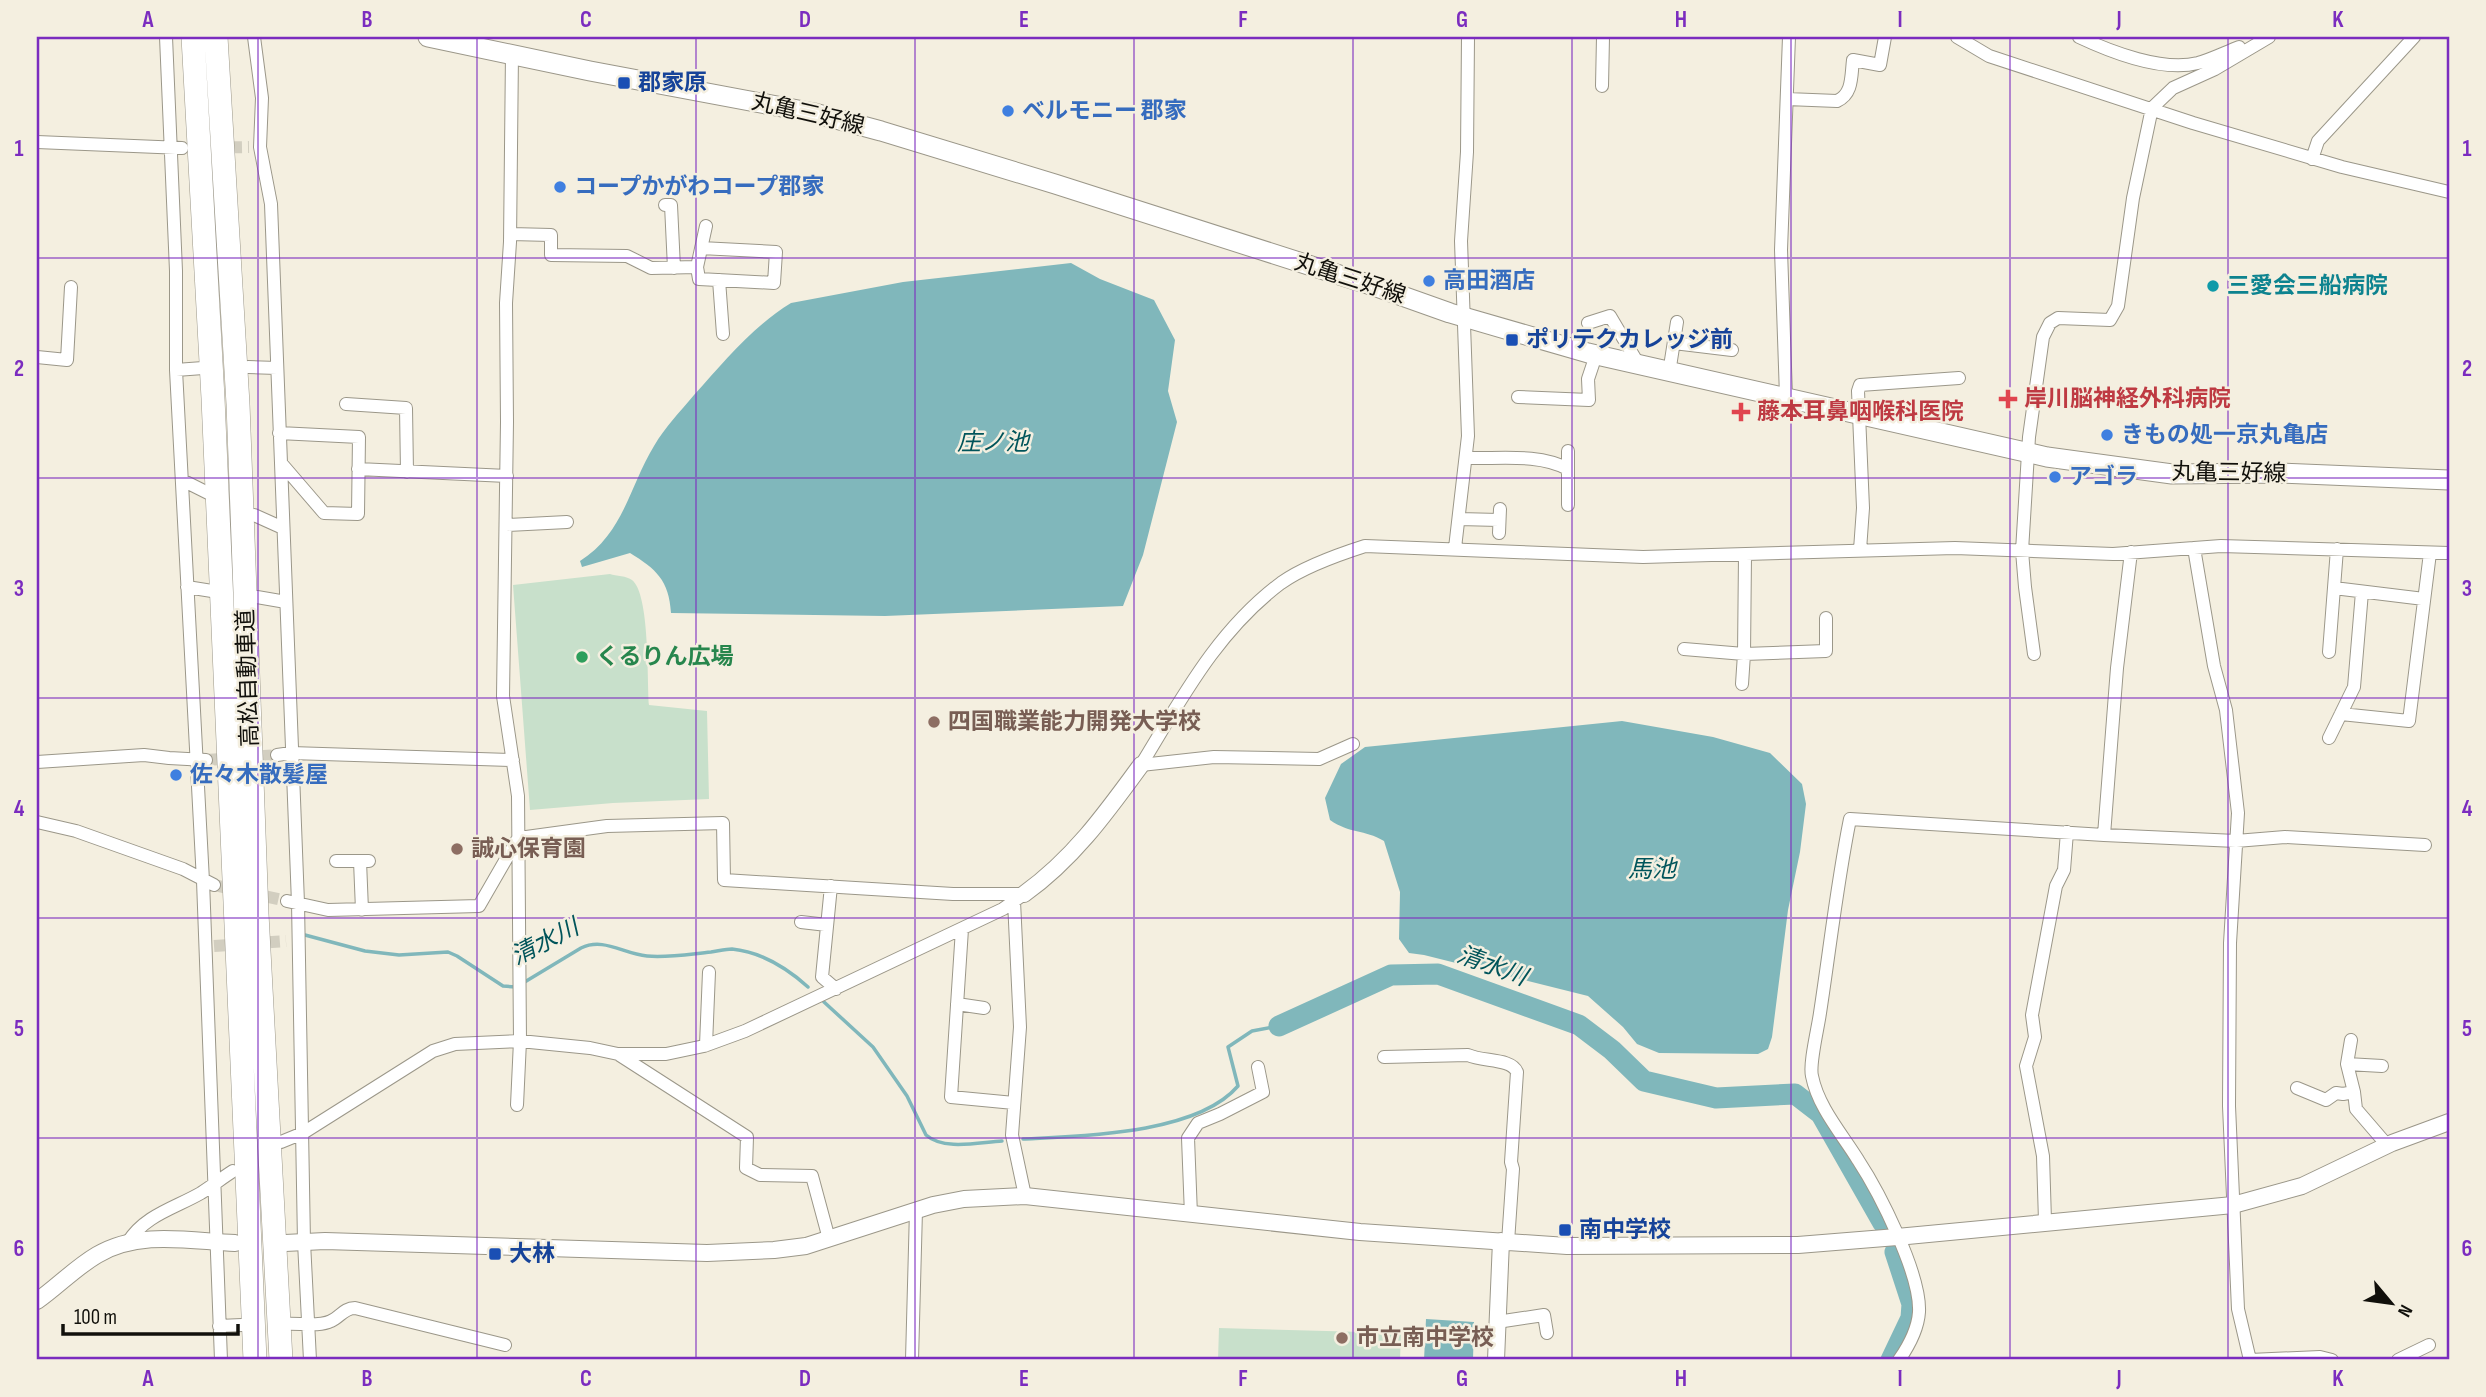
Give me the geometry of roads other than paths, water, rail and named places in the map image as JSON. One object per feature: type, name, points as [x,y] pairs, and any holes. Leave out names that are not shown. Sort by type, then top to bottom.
[{"type":"highway","name":"高松自動車道","points":[[193,37],[214,412],[256,1360]]},
{"type":"highway","name":"高松自動車道","points":[[216,37],[237,404],[257,914],[281,1360]]},
{"type":"main road","name":"丸亀三好線","points":[[428,37],[814,113],[881,131],[1374,286],[1462,317],[1595,355],[2047,457],[2172,474],[2280,473],[2449,480]]},
{"type":"street","points":[[166,37],[176,149],[176,370],[187,587],[209,883],[214,1182],[221,1360]]},
{"type":"street","points":[[254,37],[262,98],[255,147],[271,204],[291,753],[292,940],[303,1133],[304,1242],[310,1360]]},
{"type":"street","points":[[1455,548],[1468,436],[1461,241],[1467,152],[1468,37]]},
{"type":"street","points":[[1602,86],[1603,37]]},
{"type":"street","points":[[1786,397],[1781,250],[1789,37]]},
{"type":"street","points":[[1787,99],[1837,101],[1844,98],[1850,85],[1853,61],[1880,65],[1885,37]]},
{"type":"street","points":[[1957,37],[1989,56],[2193,123],[2312,159],[2449,192]]},
{"type":"street","points":[[2080,37],[2122,55],[2169,64],[2195,64],[2262,37]]},
{"type":"street","points":[[2034,654],[2022,551],[2029,452],[2043,337],[2050,323],[2058,318],[2110,320],[2118,306],[2133,198],[2152,108],[2173,88],[2215,69],[2269,37]]},
{"type":"street","points":[[2312,159],[2318,141],[2414,37]]},
{"type":"street","points":[[512,53],[511,234],[506,303],[507,476],[503,696],[513,760],[519,838],[520,1041],[517,1105]]},
{"type":"street","points":[[37,142],[176,149]]},
{"type":"street","points":[[665,205],[671,205],[674,268]]},
{"type":"street","points":[[701,248],[776,252],[774,283],[699,279],[697,267],[701,248],[706,226]]},
{"type":"street","points":[[511,234],[551,235],[551,255],[627,256],[651,268],[697,267]]},
{"type":"street","points":[[719,280],[723,334]]},
{"type":"street","points":[[37,357],[67,360],[71,287]]},
{"type":"street","points":[[1588,323],[1609,316],[1639,366]]},
{"type":"street","points":[[1669,373],[1677,322]]},
{"type":"street","points":[[1674,343],[1732,350]]},
{"type":"street","points":[[1518,397],[1568,405],[1589,400],[1588,379],[1595,355]]},
{"type":"street","points":[[248,367],[277,368]]},
{"type":"street","points":[[176,370],[203,368]]},
{"type":"street","points":[[1860,550],[1863,508],[1858,391],[1860,386],[1959,378]]},
{"type":"street","points":[[346,404],[406,408],[407,471]]},
{"type":"street","points":[[279,433],[359,437],[358,514],[324,513],[281,463]]},
{"type":"street","points":[[1568,451],[1568,505]]},
{"type":"street","points":[[1467,458],[1556,462],[1568,469]]},
{"type":"street","points":[[358,469],[507,476]]},
{"type":"street","points":[[182,480],[208,493]]},
{"type":"street","points":[[254,515],[283,528]]},
{"type":"street","points":[[1459,519],[1499,521]]},
{"type":"street","points":[[506,525],[567,522]]},
{"type":"street","points":[[281,1142],[303,1133],[433,1051],[455,1044],[520,1041],[590,1048],[618,1054],[666,1054],[706,1045],[745,1031],[1003,909],[1050,876],[1076,850],[1141,765],[1202,665],[1237,621],[1283,582],[1341,554],[1365,546],[1643,557],[1955,548],[2112,554],[2221,546],[2449,553]]},
{"type":"street","points":[[2194,548],[2214,666],[2226,710],[2238,813],[2230,943],[2229,1027],[2232,1205],[2238,1309],[2250,1360],[2320,1357],[2332,1360]]},
{"type":"street","points":[[2329,653],[2337,549]]},
{"type":"street","points":[[2104,835],[2131,552]]},
{"type":"street","points":[[2341,714],[2409,721],[2430,553]]},
{"type":"street","points":[[1742,684],[1745,555]]},
{"type":"street","points":[[187,587],[212,591]]},
{"type":"street","points":[[2334,588],[2424,598]]},
{"type":"street","points":[[2329,738],[2354,687],[2362,592]]},
{"type":"street","points":[[257,597],[286,602]]},
{"type":"street","points":[[1684,649],[1744,654],[1826,652],[1826,618]]},
{"type":"street","points":[[1141,765],[1214,757],[1319,759],[1353,744]]},
{"type":"street","points":[[277,755],[291,753],[513,760]]},
{"type":"street","points":[[37,762],[144,755],[201,760]]},
{"type":"street","points":[[1899,1360],[1919,1314],[1912,1276],[1891,1219],[1861,1164],[1825,1108],[1811,1075],[1839,875],[1850,819],[2236,841],[2285,837],[2426,845]]},
{"type":"street","points":[[37,822],[96,838],[183,869],[209,883]]},
{"type":"street","points":[[519,838],[607,826],[723,823],[724,880],[1019,897]]},
{"type":"street","points":[[2045,1221],[2043,1156],[2026,1066],[2035,1037],[2032,1015],[2056,886],[2064,870],[2067,832]]},
{"type":"street","points":[[293,902],[328,910],[479,906],[519,838]]},
{"type":"street","points":[[336,862],[365,861],[362,910]]},
{"type":"street","points":[[831,886],[822,977],[836,989]]},
{"type":"street","points":[[1019,897],[1020,1027],[1012,1135],[1025,1196]]},
{"type":"street","points":[[801,922],[827,925]]},
{"type":"street","points":[[962,929],[951,1097],[1014,1103]]},
{"type":"street","points":[[706,1045],[709,972]]},
{"type":"street","points":[[957,1004],[984,1008]]},
{"type":"street","points":[[2351,1040],[2347,1064],[2356,1109],[2387,1145]]},
{"type":"street","points":[[618,1054],[747,1137],[746,1168],[760,1175],[812,1176],[829,1239]]},
{"type":"street","points":[[1384,1057],[1468,1055],[1479,1060],[1510,1063],[1516,1067],[1511,1161],[1513,1169],[1497,1322],[1496,1360]]},
{"type":"street","points":[[2347,1064],[2382,1066]]},
{"type":"street","points":[[1191,1215],[1188,1138],[1198,1123],[1264,1091],[1258,1067]]},
{"type":"street","points":[[2297,1088],[2326,1100],[2336,1093],[2354,1092]]},
{"type":"street","points":[[285,1243],[707,1253],[774,1250],[806,1246],[916,1210],[964,1199],[1025,1196],[1360,1232],[1567,1246],[1798,1245],[2232,1205],[2302,1186],[2387,1145],[2449,1122]]},
{"type":"street","points":[[128,1242],[136,1230],[166,1209],[202,1192],[233,1171]]},
{"type":"street","points":[[912,1360],[916,1210]]},
{"type":"street","points":[[37,1301],[94,1257],[109,1248],[128,1242],[159,1239],[235,1243]]},
{"type":"street","points":[[285,1324],[333,1321],[348,1308],[355,1308],[505,1345]]},
{"type":"street","points":[[1497,1322],[1544,1315],[1547,1333]]},
{"type":"street","points":[[219,1326],[242,1325]]},
{"type":"street","points":[[2398,1360],[2429,1345]]},
{"type":"water","name":"庄ノ池","points":[[1071,263],[1100,279],[1154,300],[1175,340],[1168,391],[1177,422],[1143,555],[1123,606],[885,616],[671,613],[667,592],[660,577],[630,553],[582,567],[580,561],[595,550],[616,523],[645,462],[668,426],[739,346],[791,303],[903,282]]},
{"type":"water","name":"馬池","points":[[1622,721],[1713,737],[1770,753],[1802,784],[1806,804],[1800,852],[1788,910],[1772,1037],[1768,1049],[1758,1054],[1659,1053],[1637,1044],[1623,1027],[1588,996],[1409,953],[1399,939],[1400,892],[1384,841],[1344,828],[1330,820],[1325,798],[1341,764],[1365,747]]},
{"type":"water","points":[[1426,1319],[1474,1322],[1473,1360],[1424,1360]]},
{"type":"waterway","name":"清水川","points":[[305,935],[365,951],[399,955],[448,952],[503,986],[516,987]]},
{"type":"waterway","name":"清水川","points":[[523,983],[581,948],[598,944],[638,955],[655,956],[679,956],[730,949],[743,951],[773,962],[808,987]]},
{"type":"waterway","name":"清水川","points":[[1279,1026],[1391,975],[1438,974],[1579,1025],[1612,1050],[1644,1081],[1716,1098],[1795,1094],[1821,1114],[1883,1223]]},
{"type":"waterway","name":"清水川","points":[[824,1002],[873,1047],[907,1096],[926,1135],[942,1143],[952,1144],[1002,1141]]},
{"type":"waterway","name":"清水川","points":[[1023,1139],[1107,1134],[1168,1123],[1196,1114],[1219,1102],[1238,1086],[1228,1047],[1252,1031],[1279,1026]]},
{"type":"waterway","name":"清水川","points":[[1891,1360],[1911,1318],[1912,1304],[1895,1252]]},
{"type":"tunnel","points":[[194,148],[249,147]]},
{"type":"tunnel","points":[[206,760],[277,755]]},
{"type":"tunnel","points":[[214,885],[287,901]]},
{"type":"tunnel","points":[[214,946],[286,941]]},
{"type":"place","name":"郡家原","points":[[624,83]]},
{"type":"place","name":"ベルモニー 郡家","points":[[1008,111]]},
{"type":"place","name":"コープかがわコープ郡家","points":[[560,187]]},
{"type":"place","name":"高田酒店","points":[[1429,281]]},
{"type":"place","name":"三愛会三船病院","points":[[2213,286]]},
{"type":"place","name":"ポリテクカレッジ前","points":[[1512,340]]},
{"type":"place","name":"岸川脳神経外科病院","points":[[2008,399]]},
{"type":"place","name":"藤本耳鼻咽喉科医院","points":[[1741,412]]},
{"type":"place","name":"きもの処一京丸亀店","points":[[2107,435]]},
{"type":"place","name":"アゴラ","points":[[2055,477]]},
{"type":"place","name":"くるりん広場","points":[[582,657]]},
{"type":"place","name":"四国職業能力開発大学校","points":[[934,722]]},
{"type":"place","name":"佐々木散髪屋","points":[[176,775]]},
{"type":"place","name":"誠心保育園","points":[[457,849]]},
{"type":"place","name":"南中学校","points":[[1565,1230]]},
{"type":"place","name":"大林","points":[[495,1254]]},
{"type":"place","name":"市立南中学校","points":[[1342,1338]]}]
